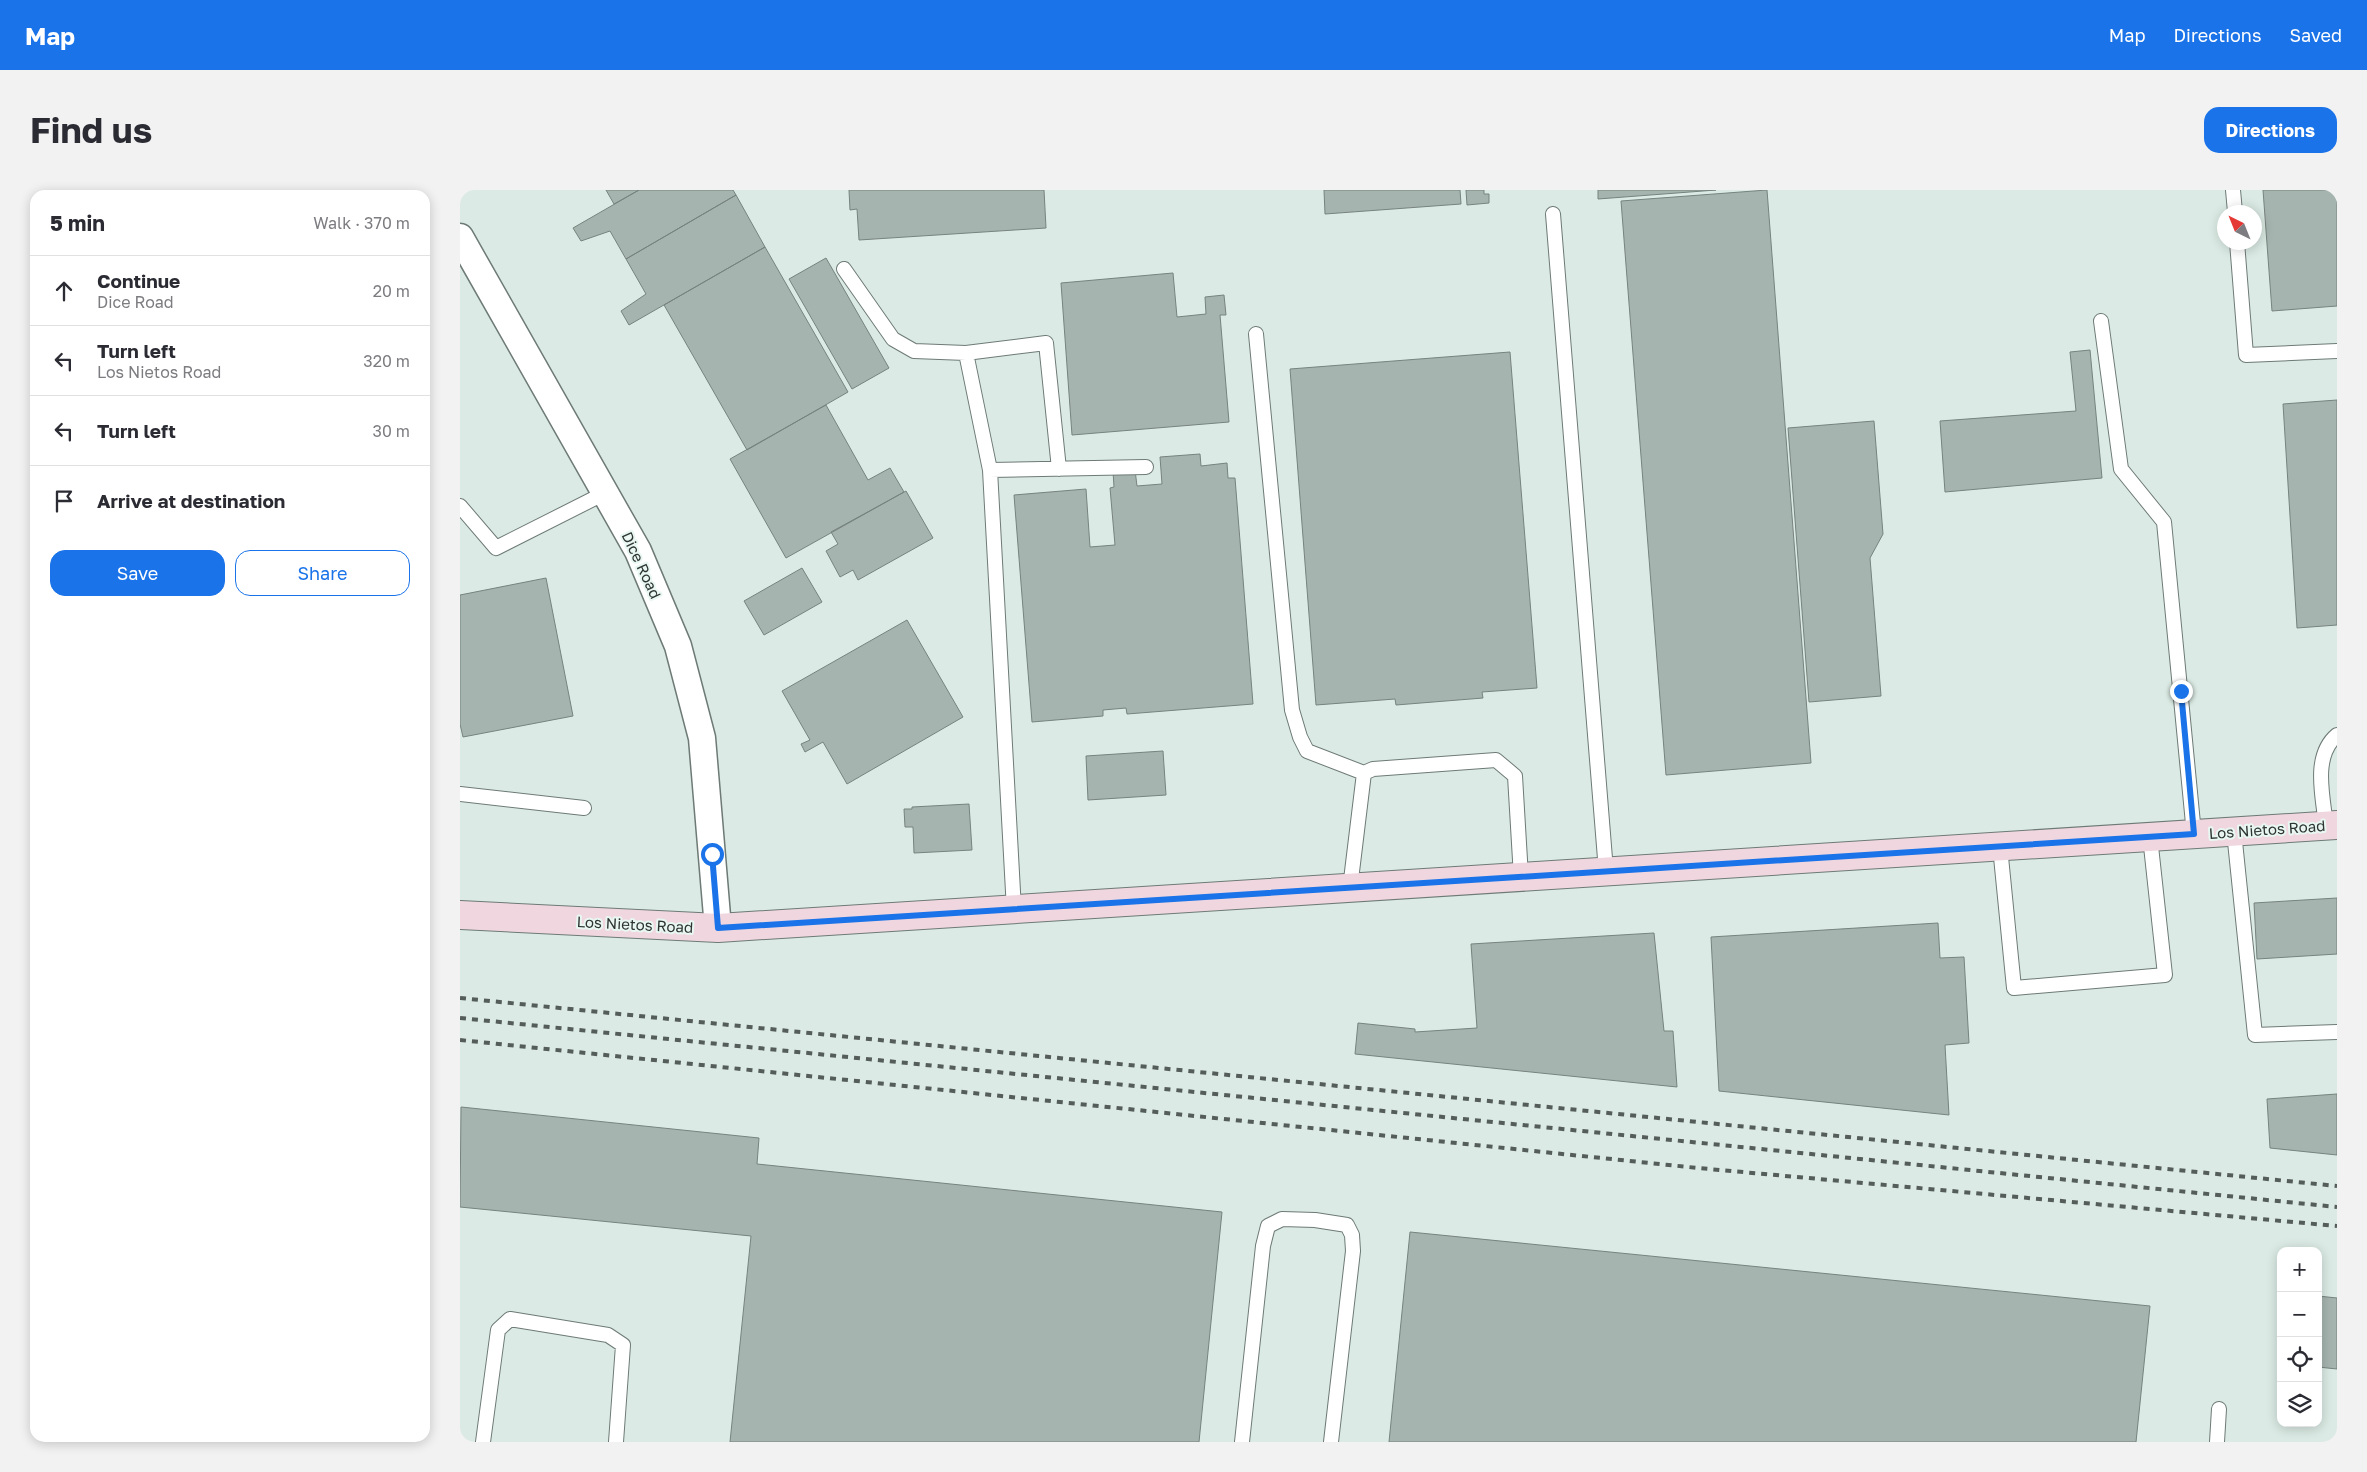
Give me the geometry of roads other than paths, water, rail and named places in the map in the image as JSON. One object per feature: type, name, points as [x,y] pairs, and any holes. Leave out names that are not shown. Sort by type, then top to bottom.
[{"type":"main road","name":"Los Nietos Road","points":[[460,915],[718,928],[2331,825]]},
{"type":"street","name":"Dice Road","points":[[460,238],[638,551],[678,646],[702,738],[718,928]]},
{"type":"lane","points":[[2233,190],[2234,205]]},
{"type":"lane","points":[[1553,214],[1606,871]]},
{"type":"lane","points":[[2238,250],[2246,355],[2337,352]]},
{"type":"lane","points":[[844,269],[893,339],[914,351],[966,353],[1046,343],[1059,469]]},
{"type":"lane","points":[[2101,321],[2121,469],[2164,522],[2194,834]]},
{"type":"lane","points":[[1256,334],[1292,710],[1300,737],[1307,751],[1364,773],[1373,769],[1496,760],[1515,776],[1521,877]]},
{"type":"lane","points":[[966,353],[990,470],[1014,910]]},
{"type":"lane","points":[[990,470],[1146,467]]},
{"type":"lane","points":[[460,506],[496,548],[605,493]]},
{"type":"lane","points":[[2331,825],[2321,766],[2329,742],[2337,735]]},
{"type":"lane","points":[[1350,888],[1364,773]]},
{"type":"lane","points":[[460,794],[584,808]]},
{"type":"lane","points":[[2234,832],[2254,1035],[2337,1032]]},
{"type":"lane","points":[[2000,847],[2014,988],[2165,975],[2150,837]]},
{"type":"lane","points":[[1242,1442],[1263,1246],[1268,1226],[1282,1219],[1316,1220],[1346,1225],[1352,1235],[1353,1251],[1331,1442]]},
{"type":"lane","points":[[483,1442],[498,1330],[510,1319],[608,1335],[623,1344],[616,1442]]},
{"type":"lane","points":[[2217,1442],[2219,1409]]},
{"type":"railway","points":[[460,998],[2337,1186]]},
{"type":"railway","points":[[460,1018],[2337,1207]]},
{"type":"railway","points":[[460,1040],[1698,1168],[2337,1226]]}]
